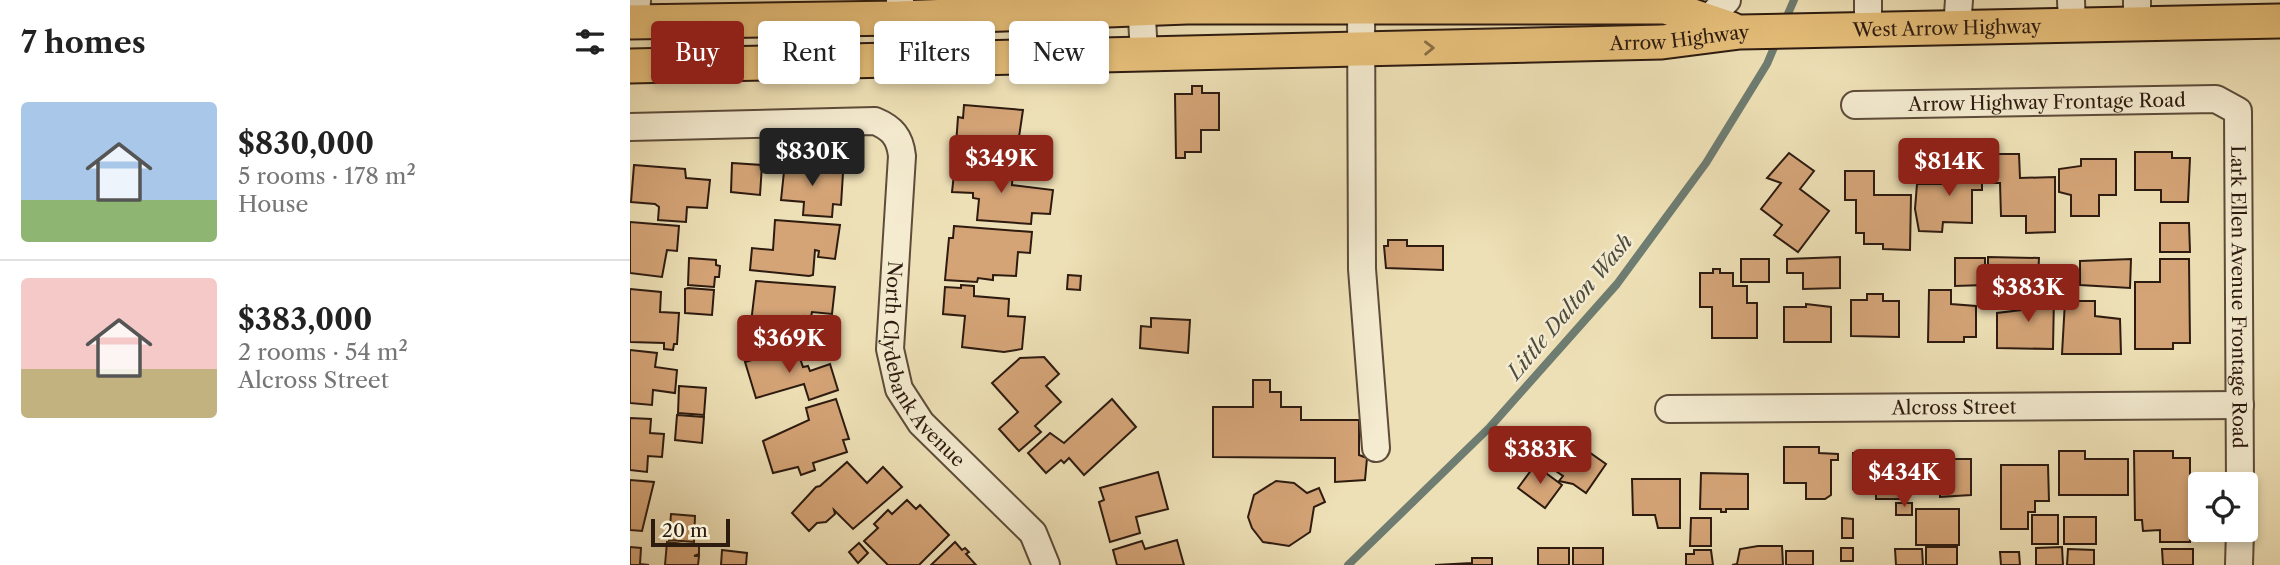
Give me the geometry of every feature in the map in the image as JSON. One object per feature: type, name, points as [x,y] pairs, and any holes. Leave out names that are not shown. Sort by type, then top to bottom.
[{"type":"main road","name":"Arrow Highway","points":[[634,15],[1141,4],[1666,3],[1716,10],[1740,32]]},
{"type":"main road","name":"West Arrow Highway","points":[[1740,32],[1821,32],[1958,14],[2211,11],[2280,21]]},
{"type":"main road","name":"Arrow Highway","points":[[995,58],[1662,42],[1740,32]]},
{"type":"main road","name":"Arrow Highway","points":[[630,66],[874,61]]},
{"type":"street","points":[[1361,3],[1363,268],[1376,448]]},
{"type":"street","points":[[1141,4],[1144,54]]},
{"type":"street","name":"Arrow Highway Frontage Road","points":[[1855,105],[2216,99],[2238,111]]},
{"type":"street","name":"Lark Ellen Avenue Frontage Road","points":[[2238,111],[2240,472]]},
{"type":"street","name":"North Clydebank Avenue","points":[[630,127],[875,121],[892,130],[901,143],[902,156],[890,349],[899,389],[921,423],[1032,533],[1046,565]]},
{"type":"street","name":"Alcross Street","points":[[1669,409],[2240,405]]},
{"type":"street","points":[[2239,542],[2239,565]]},
{"type":"building","points":[[1192,86],[1202,86],[1202,93],[1219,93],[1219,130],[1201,130],[1201,152],[1185,152],[1185,158],[1176,158],[1175,94],[1192,94]]},
{"type":"building","points":[[964,105],[1023,110],[1015,164],[955,159],[958,117],[963,118]]},
{"type":"building","points":[[2135,152],[2172,152],[2172,158],[2190,158],[2188,202],[2161,202],[2161,190],[2135,190]]},
{"type":"building","points":[[1789,153],[1814,171],[1800,189],[1829,211],[1798,252],[1774,235],[1782,225],[1761,209],[1781,183],[1767,178]]},
{"type":"building","points":[[1989,154],[2019,154],[2020,178],[2055,177],[2055,232],[2026,233],[2026,216],[2001,216],[2000,183],[1989,183]]},
{"type":"building","points":[[2081,159],[2116,159],[2116,195],[2099,195],[2099,216],[2071,216],[2071,195],[2059,192],[2059,169],[2081,166]]},
{"type":"building","points":[[1953,160],[1982,161],[1982,190],[1972,190],[1972,223],[1943,222],[1942,232],[1919,231],[1915,209],[1917,184],[1953,184]]},
{"type":"building","points":[[785,162],[827,166],[826,171],[843,173],[841,205],[833,204],[832,217],[803,215],[804,202],[781,200]]},
{"type":"building","points":[[732,163],[762,165],[760,195],[731,192]]},
{"type":"building","points":[[634,165],[685,169],[686,178],[710,180],[707,208],[687,207],[686,222],[658,220],[659,207],[655,204],[631,202]]},
{"type":"building","points":[[955,165],[1013,169],[1012,185],[1053,190],[1050,214],[1032,213],[1031,224],[977,220],[979,199],[973,198],[973,193],[952,192]]},
{"type":"building","points":[[1845,171],[1874,171],[1874,195],[1911,195],[1910,250],[1883,249],[1883,244],[1864,244],[1864,233],[1856,233],[1856,200],[1845,200]]},
{"type":"building","points":[[775,220],[840,225],[835,259],[818,257],[819,251],[815,250],[813,275],[809,276],[750,270],[752,248],[773,250]]},
{"type":"building","points":[[630,222],[679,226],[677,251],[667,250],[662,277],[630,273]]},
{"type":"building","points":[[2160,223],[2189,223],[2190,252],[2160,252]]},
{"type":"building","points":[[954,226],[1032,232],[1030,253],[1018,252],[1016,276],[993,275],[993,280],[978,278],[977,282],[945,280],[949,238],[953,238]]},
{"type":"building","points":[[1388,240],[1407,240],[1407,246],[1443,246],[1443,270],[1386,268],[1384,246],[1388,246]]},
{"type":"building","points":[[1840,257],[1840,288],[1803,289],[1803,273],[1787,273],[1787,259]]},
{"type":"building","points":[[1988,257],[2039,258],[2038,278],[2016,277],[2016,285],[1988,285]]},
{"type":"building","points":[[689,258],[716,260],[716,265],[720,266],[714,287],[688,285]]},
{"type":"building","points":[[1955,258],[1985,258],[1985,285],[1955,286]]},
{"type":"building","points":[[1741,259],[1769,259],[1769,282],[1741,282]]},
{"type":"building","points":[[2131,259],[2130,288],[2080,285],[2080,261]]},
{"type":"building","points":[[2160,259],[2189,259],[2190,343],[2173,343],[2173,349],[2135,349],[2135,282],[2160,282]]},
{"type":"building","points":[[1713,269],[1720,269],[1720,273],[1733,273],[1733,286],[1747,286],[1747,303],[1757,303],[1757,338],[1712,338],[1712,307],[1700,307],[1700,273],[1713,273]]},
{"type":"building","points":[[1068,275],[1081,276],[1080,290],[1067,289]]},
{"type":"building","points":[[756,281],[835,287],[832,314],[812,312],[811,317],[805,316],[804,335],[797,334],[796,340],[779,339],[780,334],[750,331]]},
{"type":"building","points":[[961,285],[974,286],[974,296],[1009,299],[1008,316],[1025,317],[1022,349],[1004,352],[962,347],[965,316],[943,314],[945,287],[961,288]]},
{"type":"building","points":[[630,289],[661,292],[660,312],[679,313],[677,344],[674,344],[673,350],[664,349],[664,343],[630,342]]},
{"type":"building","points":[[685,289],[714,290],[712,315],[685,313]]},
{"type":"building","points":[[1929,290],[1951,290],[1951,304],[1976,306],[1976,337],[1964,337],[1964,342],[1928,342]]},
{"type":"building","points":[[1867,294],[1883,294],[1883,301],[1899,301],[1899,337],[1851,336],[1851,300],[1867,300]]},
{"type":"building","points":[[2021,295],[2054,295],[2053,349],[1997,348],[1997,313],[2021,310]]},
{"type":"building","points":[[2065,301],[2095,301],[2095,316],[2120,319],[2121,354],[2062,354]]},
{"type":"building","points":[[1806,304],[1831,307],[1831,342],[1784,342],[1784,307],[1806,307]]},
{"type":"building","points":[[1151,318],[1190,320],[1188,353],[1140,348],[1141,326],[1151,327]]},
{"type":"building","points":[[796,347],[803,367],[808,366],[810,371],[830,364],[838,390],[809,400],[804,384],[756,398],[745,362]]},
{"type":"building","points":[[630,350],[657,353],[655,367],[677,370],[675,393],[653,390],[652,405],[630,403]]},
{"type":"building","points":[[1044,357],[1059,374],[1046,386],[1061,402],[1035,426],[1041,432],[1019,451],[999,429],[1018,412],[992,383],[1020,358]]},
{"type":"building","points":[[1253,380],[1270,380],[1270,392],[1281,392],[1281,407],[1301,407],[1301,420],[1359,420],[1359,455],[1367,458],[1365,480],[1335,482],[1335,458],[1213,457],[1213,407],[1253,407]]},
{"type":"building","points":[[679,386],[706,388],[704,415],[678,413]]},
{"type":"building","points":[[836,399],[849,439],[843,440],[847,452],[813,463],[815,470],[801,475],[798,467],[773,473],[763,441],[809,420],[806,408]]},
{"type":"building","points":[[1112,399],[1136,427],[1084,475],[1069,458],[1064,463],[1061,460],[1046,473],[1028,453],[1050,433],[1064,443]]},
{"type":"building","points":[[677,415],[704,417],[702,443],[675,440]]},
{"type":"building","points":[[630,418],[651,419],[650,433],[664,434],[662,457],[648,456],[647,472],[630,470]]},
{"type":"building","points":[[1569,438],[1606,464],[1586,493],[1573,484],[1559,481],[1563,476],[1550,467]]},
{"type":"building","points":[[1784,447],[1819,447],[1819,453],[1838,454],[1838,460],[1831,460],[1831,495],[1825,499],[1806,499],[1806,483],[1784,483]]},
{"type":"building","points":[[2059,451],[2085,451],[2085,459],[2128,459],[2128,495],[2059,495]]},
{"type":"building","points":[[2134,451],[2173,451],[2173,458],[2190,458],[2188,542],[2160,542],[2160,530],[2143,531],[2142,520],[2135,520]]},
{"type":"building","points":[[1853,453],[1899,454],[1901,499],[1876,499],[1876,492],[1853,489]]},
{"type":"building","points":[[1924,459],[1971,459],[1971,495],[1940,497],[1940,494],[1924,494]]},
{"type":"building","points":[[847,462],[867,483],[883,467],[902,487],[853,529],[834,510],[835,514],[826,522],[817,523],[809,531],[792,513],[816,487]]},
{"type":"building","points":[[1535,465],[1562,485],[1545,508],[1518,488]]},
{"type":"building","points":[[2001,465],[2048,465],[2049,501],[2035,501],[2035,512],[2028,512],[2028,529],[2001,529]]},
{"type":"building","points":[[1158,472],[1168,509],[1136,517],[1140,533],[1110,542],[1099,502],[1104,500],[1100,488]]},
{"type":"building","points":[[1701,473],[1748,474],[1748,509],[1726,509],[1726,512],[1721,512],[1721,509],[1700,509]]},
{"type":"building","points":[[1632,479],[1680,479],[1680,528],[1658,528],[1655,515],[1633,515]]},
{"type":"building","points":[[630,480],[654,482],[642,531],[630,530]]},
{"type":"building","points":[[1276,481],[1294,483],[1307,493],[1319,488],[1325,502],[1314,507],[1310,532],[1289,546],[1263,542],[1252,528],[1248,517],[1254,495]]},
{"type":"building","points":[[907,500],[916,509],[920,505],[949,535],[919,565],[888,565],[864,541],[878,528],[874,524],[888,510],[892,514]]},
{"type":"building","points":[[1896,503],[1912,503],[1912,515],[1896,515]]},
{"type":"building","points":[[1916,509],[1959,509],[1959,545],[1916,545]]},
{"type":"building","points":[[671,514],[695,516],[694,542],[669,540]]},
{"type":"building","points":[[2032,515],[2058,515],[2058,544],[2032,544]]},
{"type":"building","points":[[2064,517],[2096,517],[2096,544],[2064,544]]},
{"type":"building","points":[[1691,518],[1711,518],[1711,546],[1690,546]]},
{"type":"building","points":[[1842,518],[1853,519],[1853,538],[1842,538]]},
{"type":"building","points":[[1177,540],[1184,565],[1117,565],[1113,550],[1142,541],[1145,549]]},
{"type":"building","points":[[667,542],[699,546],[699,554],[694,556],[699,556],[698,565],[665,565]]},
{"type":"building","points":[[955,542],[962,550],[965,548],[969,552],[966,554],[976,565],[931,565]]},
{"type":"building","points":[[859,543],[868,553],[858,563],[849,552]]},
{"type":"building","points":[[1782,546],[1783,565],[1732,565],[1737,564],[1740,549]]},
{"type":"building","points":[[630,547],[641,548],[640,564],[649,565],[630,565]]},
{"type":"building","points":[[1926,547],[1957,547],[1957,565],[1926,565]]},
{"type":"building","points":[[2062,547],[2063,565],[2036,565],[2036,548]]},
{"type":"building","points":[[1538,548],[1569,548],[1569,565],[1538,565]]},
{"type":"building","points":[[1573,548],[1603,548],[1603,565],[1573,565]]},
{"type":"building","points":[[1841,548],[1853,548],[1853,561],[1841,561]]},
{"type":"building","points":[[1895,549],[1922,549],[1923,565],[1896,565]]},
{"type":"building","points":[[2068,549],[2094,550],[2094,565],[2067,565]]},
{"type":"building","points":[[2162,549],[2193,549],[2193,565],[2163,565]]},
{"type":"building","points":[[722,550],[747,553],[746,565],[721,565]]},
{"type":"building","points":[[1694,550],[1711,550],[1713,565],[1686,565],[1686,554],[1694,554]]},
{"type":"building","points":[[1786,551],[1813,551],[1813,565],[1786,565]]},
{"type":"building","points":[[2000,552],[2019,552],[2020,565],[2001,565]]},
{"type":"building","points":[[1472,558],[1492,558],[1492,565],[1435,565],[1472,563]]},
{"type":"waterway","name":"Little Dalton Wash","points":[[1784,23],[1794,0]]},
{"type":"waterway","name":"Little Dalton Wash","points":[[1348,565],[1490,427],[1617,284],[1706,163],[1767,64],[1778,38]]}]
